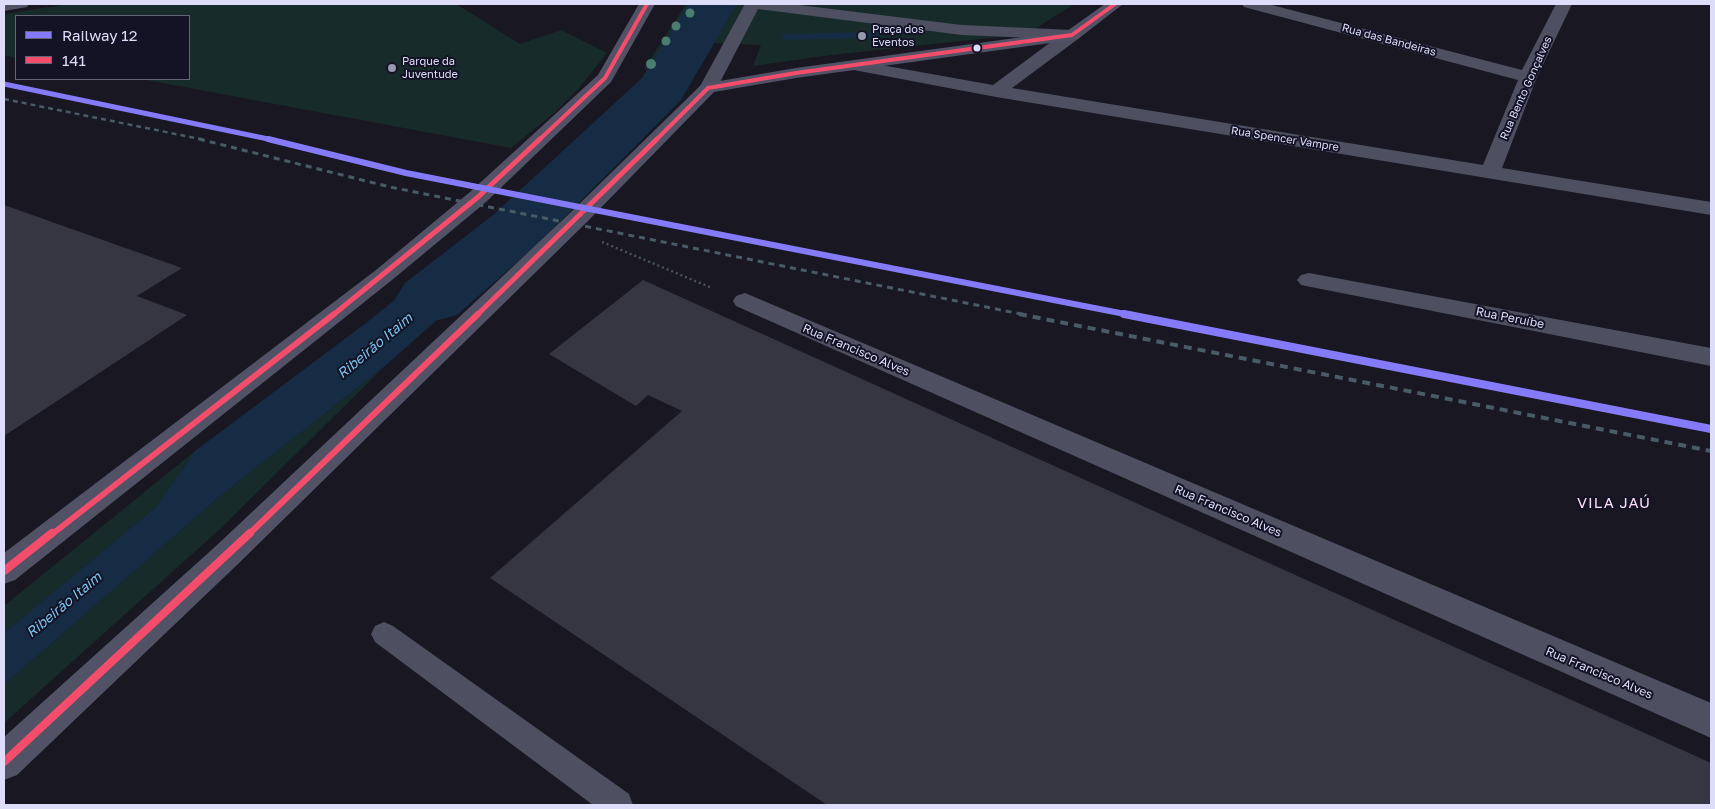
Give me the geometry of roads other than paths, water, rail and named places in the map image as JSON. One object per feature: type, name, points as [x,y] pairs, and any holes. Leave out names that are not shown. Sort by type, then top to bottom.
[{"type":"main road","points":[[4,6],[21,4]]},
{"type":"main road","points":[[4,571],[376,281],[478,197],[605,78],[648,4]]},
{"type":"main road","points":[[4,762],[300,485],[579,217],[708,88],[796,73],[858,66],[1072,35],[1115,4]]},
{"type":"street","points":[[708,88],[753,4],[962,30],[1072,35]]},
{"type":"street","name":"Rua das Bandeiras","points":[[1250,4],[1528,77]]},
{"type":"street","name":"Rua Bento Gonçalves","points":[[1490,173],[1528,77],[1564,4]]},
{"type":"street","points":[[996,91],[1072,35]]},
{"type":"street","name":"Rua Spencer Vampre","points":[[858,66],[996,91],[1711,209]]},
{"type":"street","name":"Rua Peruíbe","points":[[1309,280],[1711,357]]},
{"type":"street","name":"Rua Francisco Alves","points":[[745,301],[1711,721]]},
{"type":"lane","points":[[384,634],[618,805]]},
{"type":"water","points":[[492,222],[535,233],[385,366],[219,497],[4,685],[4,633],[156,507],[195,451],[366,323]]},
{"type":"waterway","name":"Ribeirão Itaim","points":[[431,299],[516,229],[662,88],[713,4]]},
{"type":"waterway","points":[[785,37],[871,35],[904,26]]},
{"type":"railway","points":[[4,99],[205,140]]},
{"type":"railway","points":[[199,139],[390,187],[1026,315]]},
{"type":"railway","points":[[1019,314],[1711,451]]},
{"type":"rail line","name":"12","points":[[4,84],[228,129],[406,173],[1711,429]]},
{"type":"place","name":"Praça dos Eventos","points":[[862,36]]},
{"type":"place","name":"Parque da Juventude","points":[[392,68]]},
{"type":"district","name":"VILA JAÚ","points":[[1614,503]]}]
